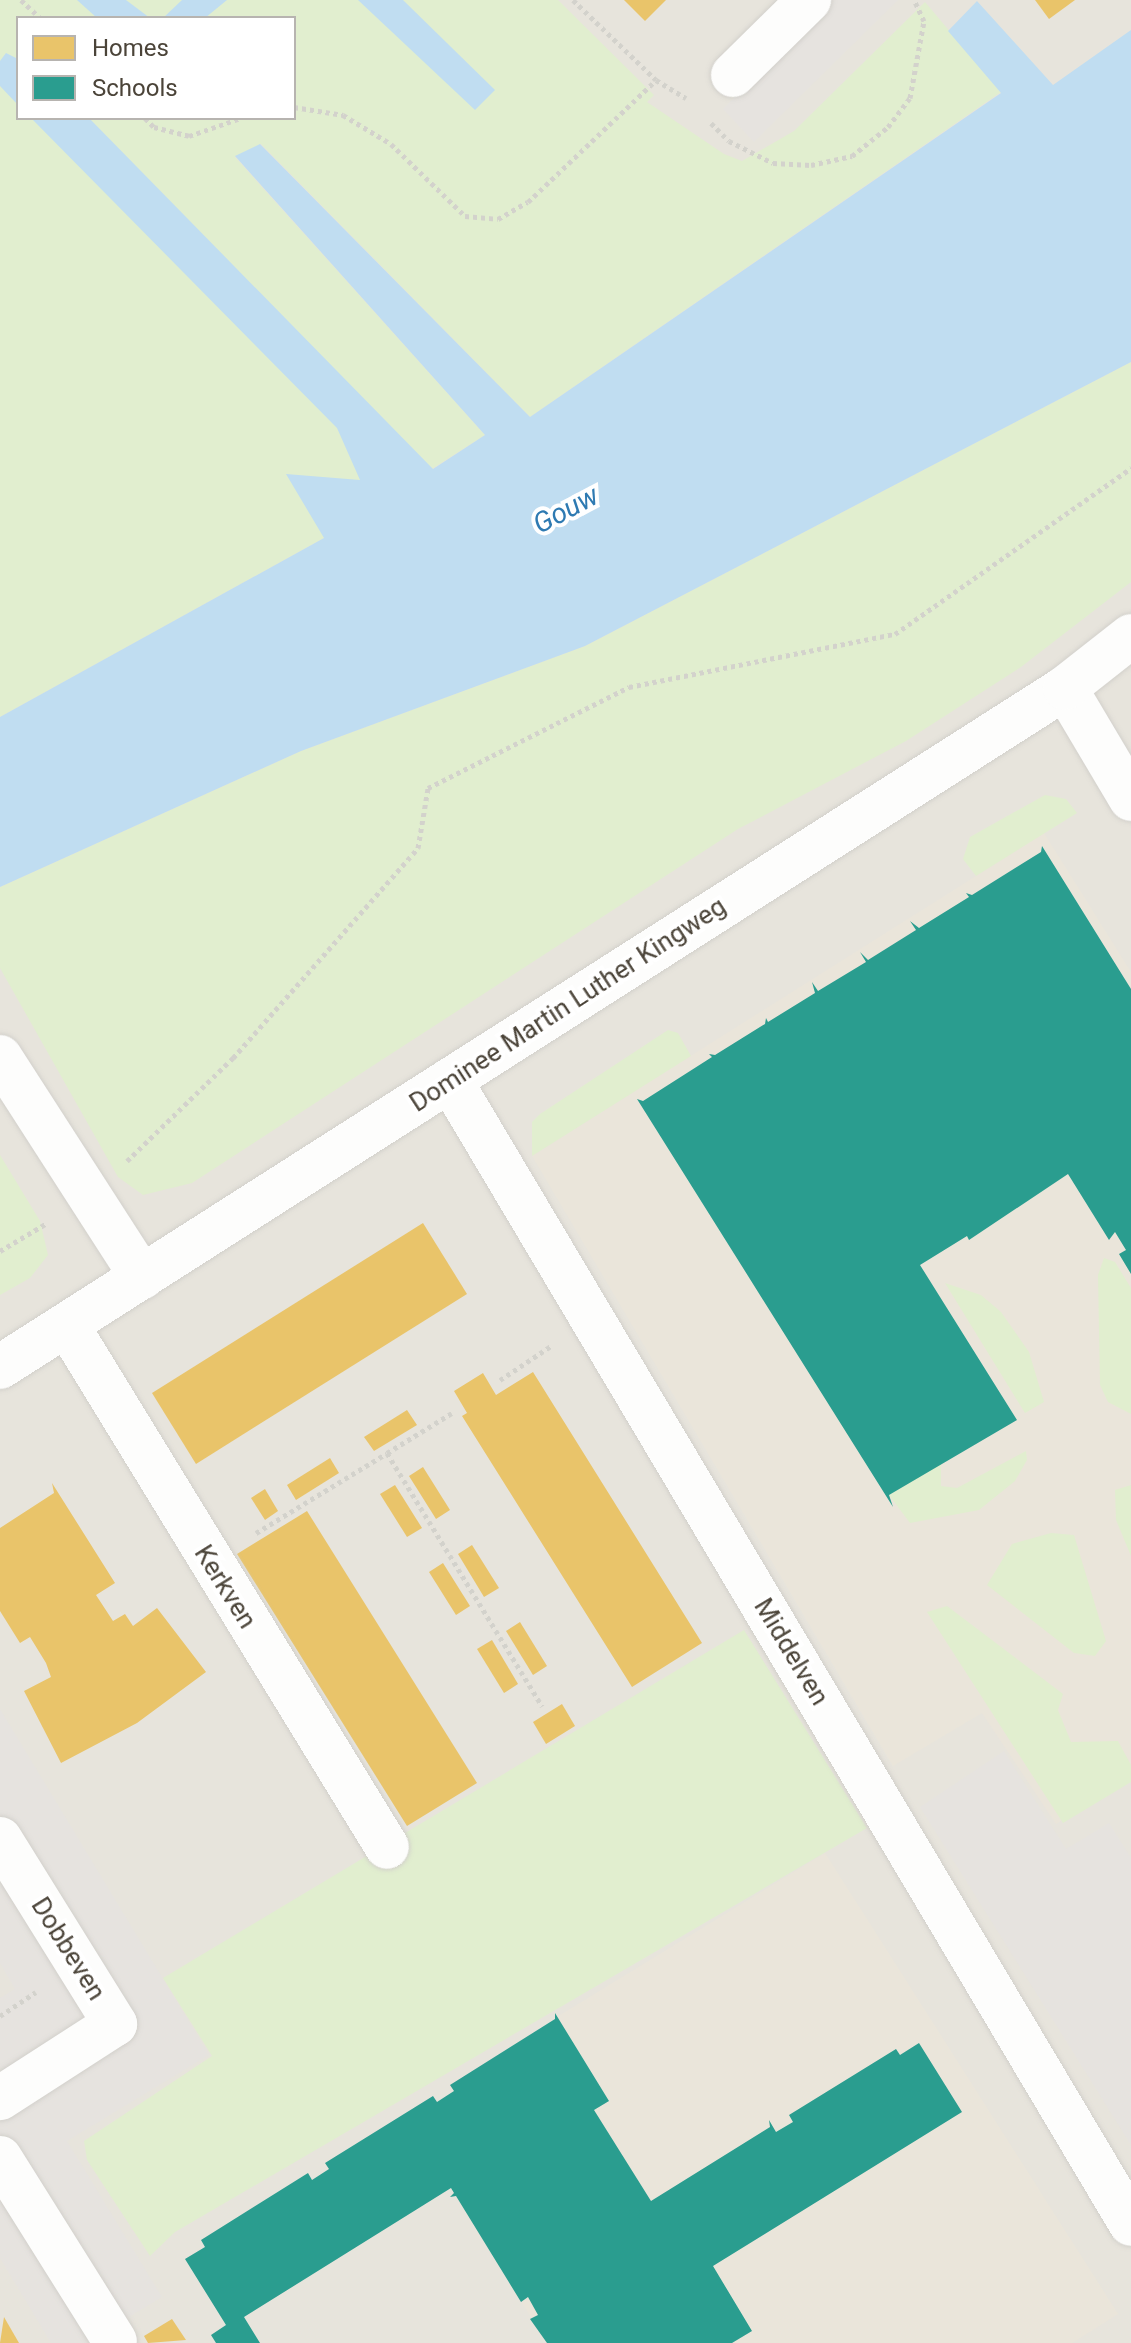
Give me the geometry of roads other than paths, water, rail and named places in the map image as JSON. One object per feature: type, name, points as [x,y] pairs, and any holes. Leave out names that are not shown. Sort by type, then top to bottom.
[{"type":"street","points":[[733,75],[809,0]]},
{"type":"street","name":"Dominee Martin Luther Kingweg","points":[[0,1367],[1065,688],[1131,636]]},
{"type":"street","points":[[1065,688],[1131,799]]},
{"type":"street","points":[[0,1057],[142,1277]]},
{"type":"street","name":"Middelven","points":[[450,1080],[1124,2212]]},
{"type":"street","name":"Kerkven","points":[[67,1325],[387,1847]]},
{"type":"street","name":"Dobbeven","points":[[0,1839],[115,2024],[0,2098]]},
{"type":"street","points":[[0,2158],[115,2341]]},
{"type":"water","points":[[77,0],[126,0],[147,16],[95,16]]},
{"type":"water","points":[[182,0],[227,0],[207,16],[165,16]]},
{"type":"water","points":[[358,0],[403,0],[495,90],[475,110]]},
{"type":"water","name":"Gouw","points":[[977,1],[1053,85],[1131,30],[1131,362],[585,646],[301,751],[0,887],[0,717],[324,538],[286,474],[360,480],[337,428],[33,120],[91,120],[433,469],[485,435],[235,156],[260,144],[530,417],[1001,93],[948,31]]},
{"type":"water","points":[[6,53],[16,58],[16,103],[0,86],[0,61]]}]
